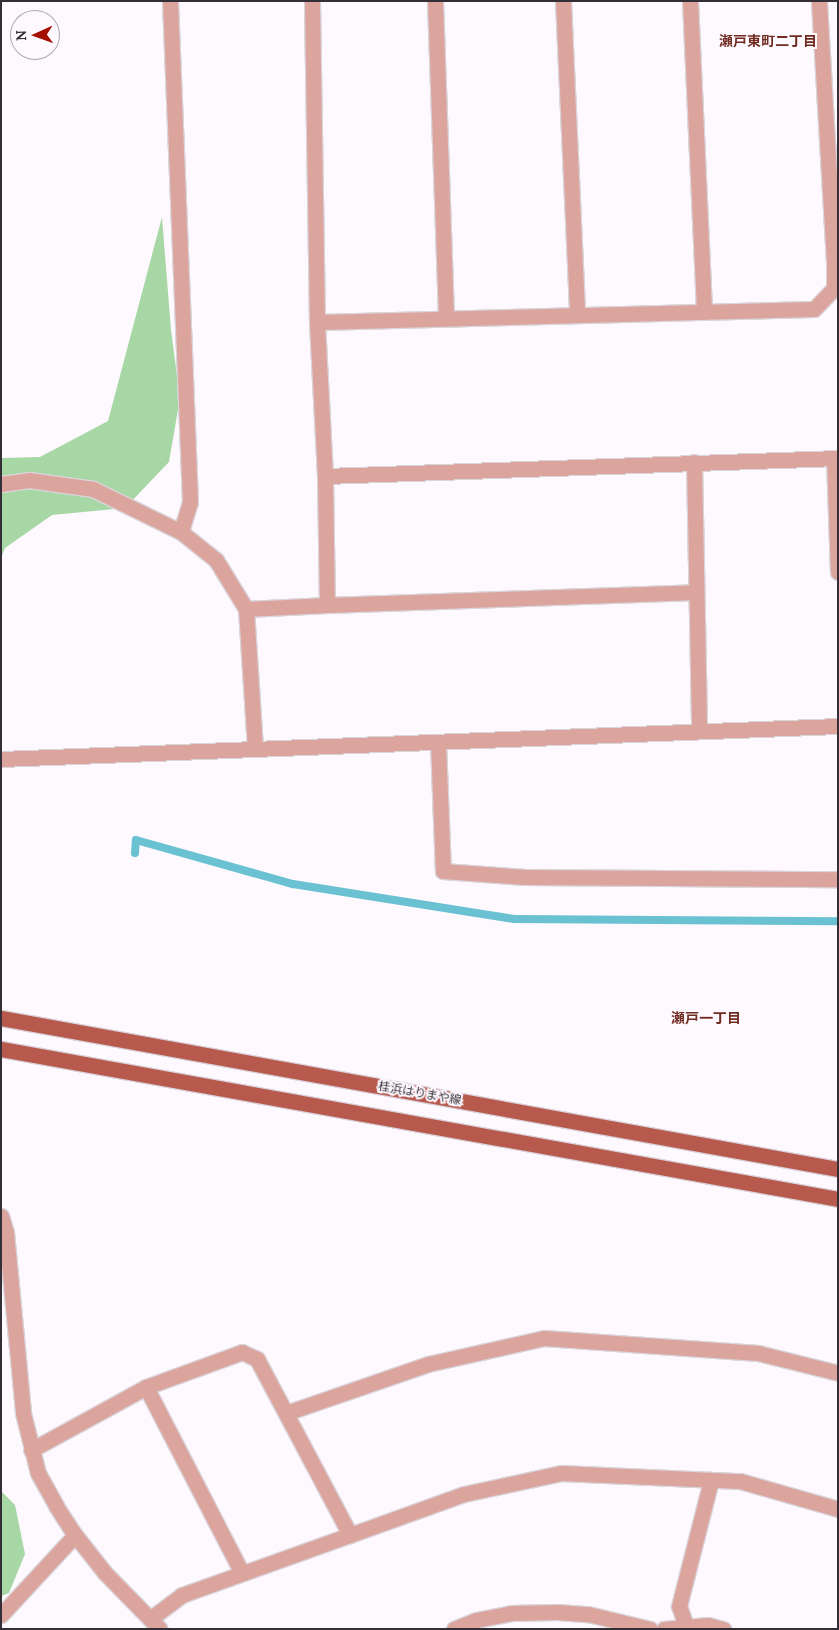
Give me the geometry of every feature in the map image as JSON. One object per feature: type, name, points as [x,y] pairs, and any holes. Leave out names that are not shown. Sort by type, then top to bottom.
[{"type":"main road","name":"桂浜はりまや線","points":[[1,1018],[838,1169]]},
{"type":"main road","points":[[1,1049],[838,1199]]},
{"type":"street","points":[[170,1],[190,502],[181,532]]},
{"type":"street","points":[[312,1],[317,322],[325,476],[327,605]]},
{"type":"street","points":[[435,1],[446,318]]},
{"type":"street","points":[[563,1],[576,315]]},
{"type":"street","points":[[690,1],[704,312]]},
{"type":"street","points":[[317,322],[814,309],[834,288],[836,262],[819,1]]},
{"type":"street","points":[[325,476],[836,458],[838,572]]},
{"type":"street","points":[[694,462],[699,731]]},
{"type":"street","points":[[1,484],[29,480],[93,489],[181,532],[216,560],[246,610],[255,749]]},
{"type":"street","points":[[246,610],[327,605],[696,592]]},
{"type":"street","points":[[1,759],[838,726]]},
{"type":"street","points":[[438,742],[442,871],[525,877],[838,879]]},
{"type":"street","points":[[1,1216],[6,1232],[6,1296],[23,1413],[38,1473],[75,1535],[105,1573],[155,1624],[182,1595],[464,1494],[562,1473],[740,1481],[838,1509]]},
{"type":"street","points":[[286,1413],[428,1364],[544,1338],[758,1353],[838,1373]]},
{"type":"street","points":[[31,1450],[146,1387],[242,1352],[257,1358],[350,1535]]},
{"type":"street","points":[[146,1387],[242,1573]]},
{"type":"street","points":[[687,1628],[679,1606],[711,1480]]},
{"type":"street","points":[[1,1616],[75,1535]]},
{"type":"street","points":[[454,1629],[476,1620],[511,1614],[557,1612],[588,1614],[650,1629]]},
{"type":"street","points":[[664,1629],[708,1625],[723,1629]]},
{"type":"green space","points":[[162,217],[171,330],[180,398],[169,462],[125,508],[52,515],[5,548],[1,558],[1,458],[40,457],[108,421]]},
{"type":"green space","points":[[1,1491],[15,1505],[25,1554],[9,1593],[1,1596]]},
{"type":"waterway","points":[[135,853],[136,840],[293,884],[514,919],[838,921]]},
{"type":"district","name":"瀬戸東町二丁目","points":[[768,41]]},
{"type":"district","name":"瀬戸一丁目","points":[[706,1018]]}]
